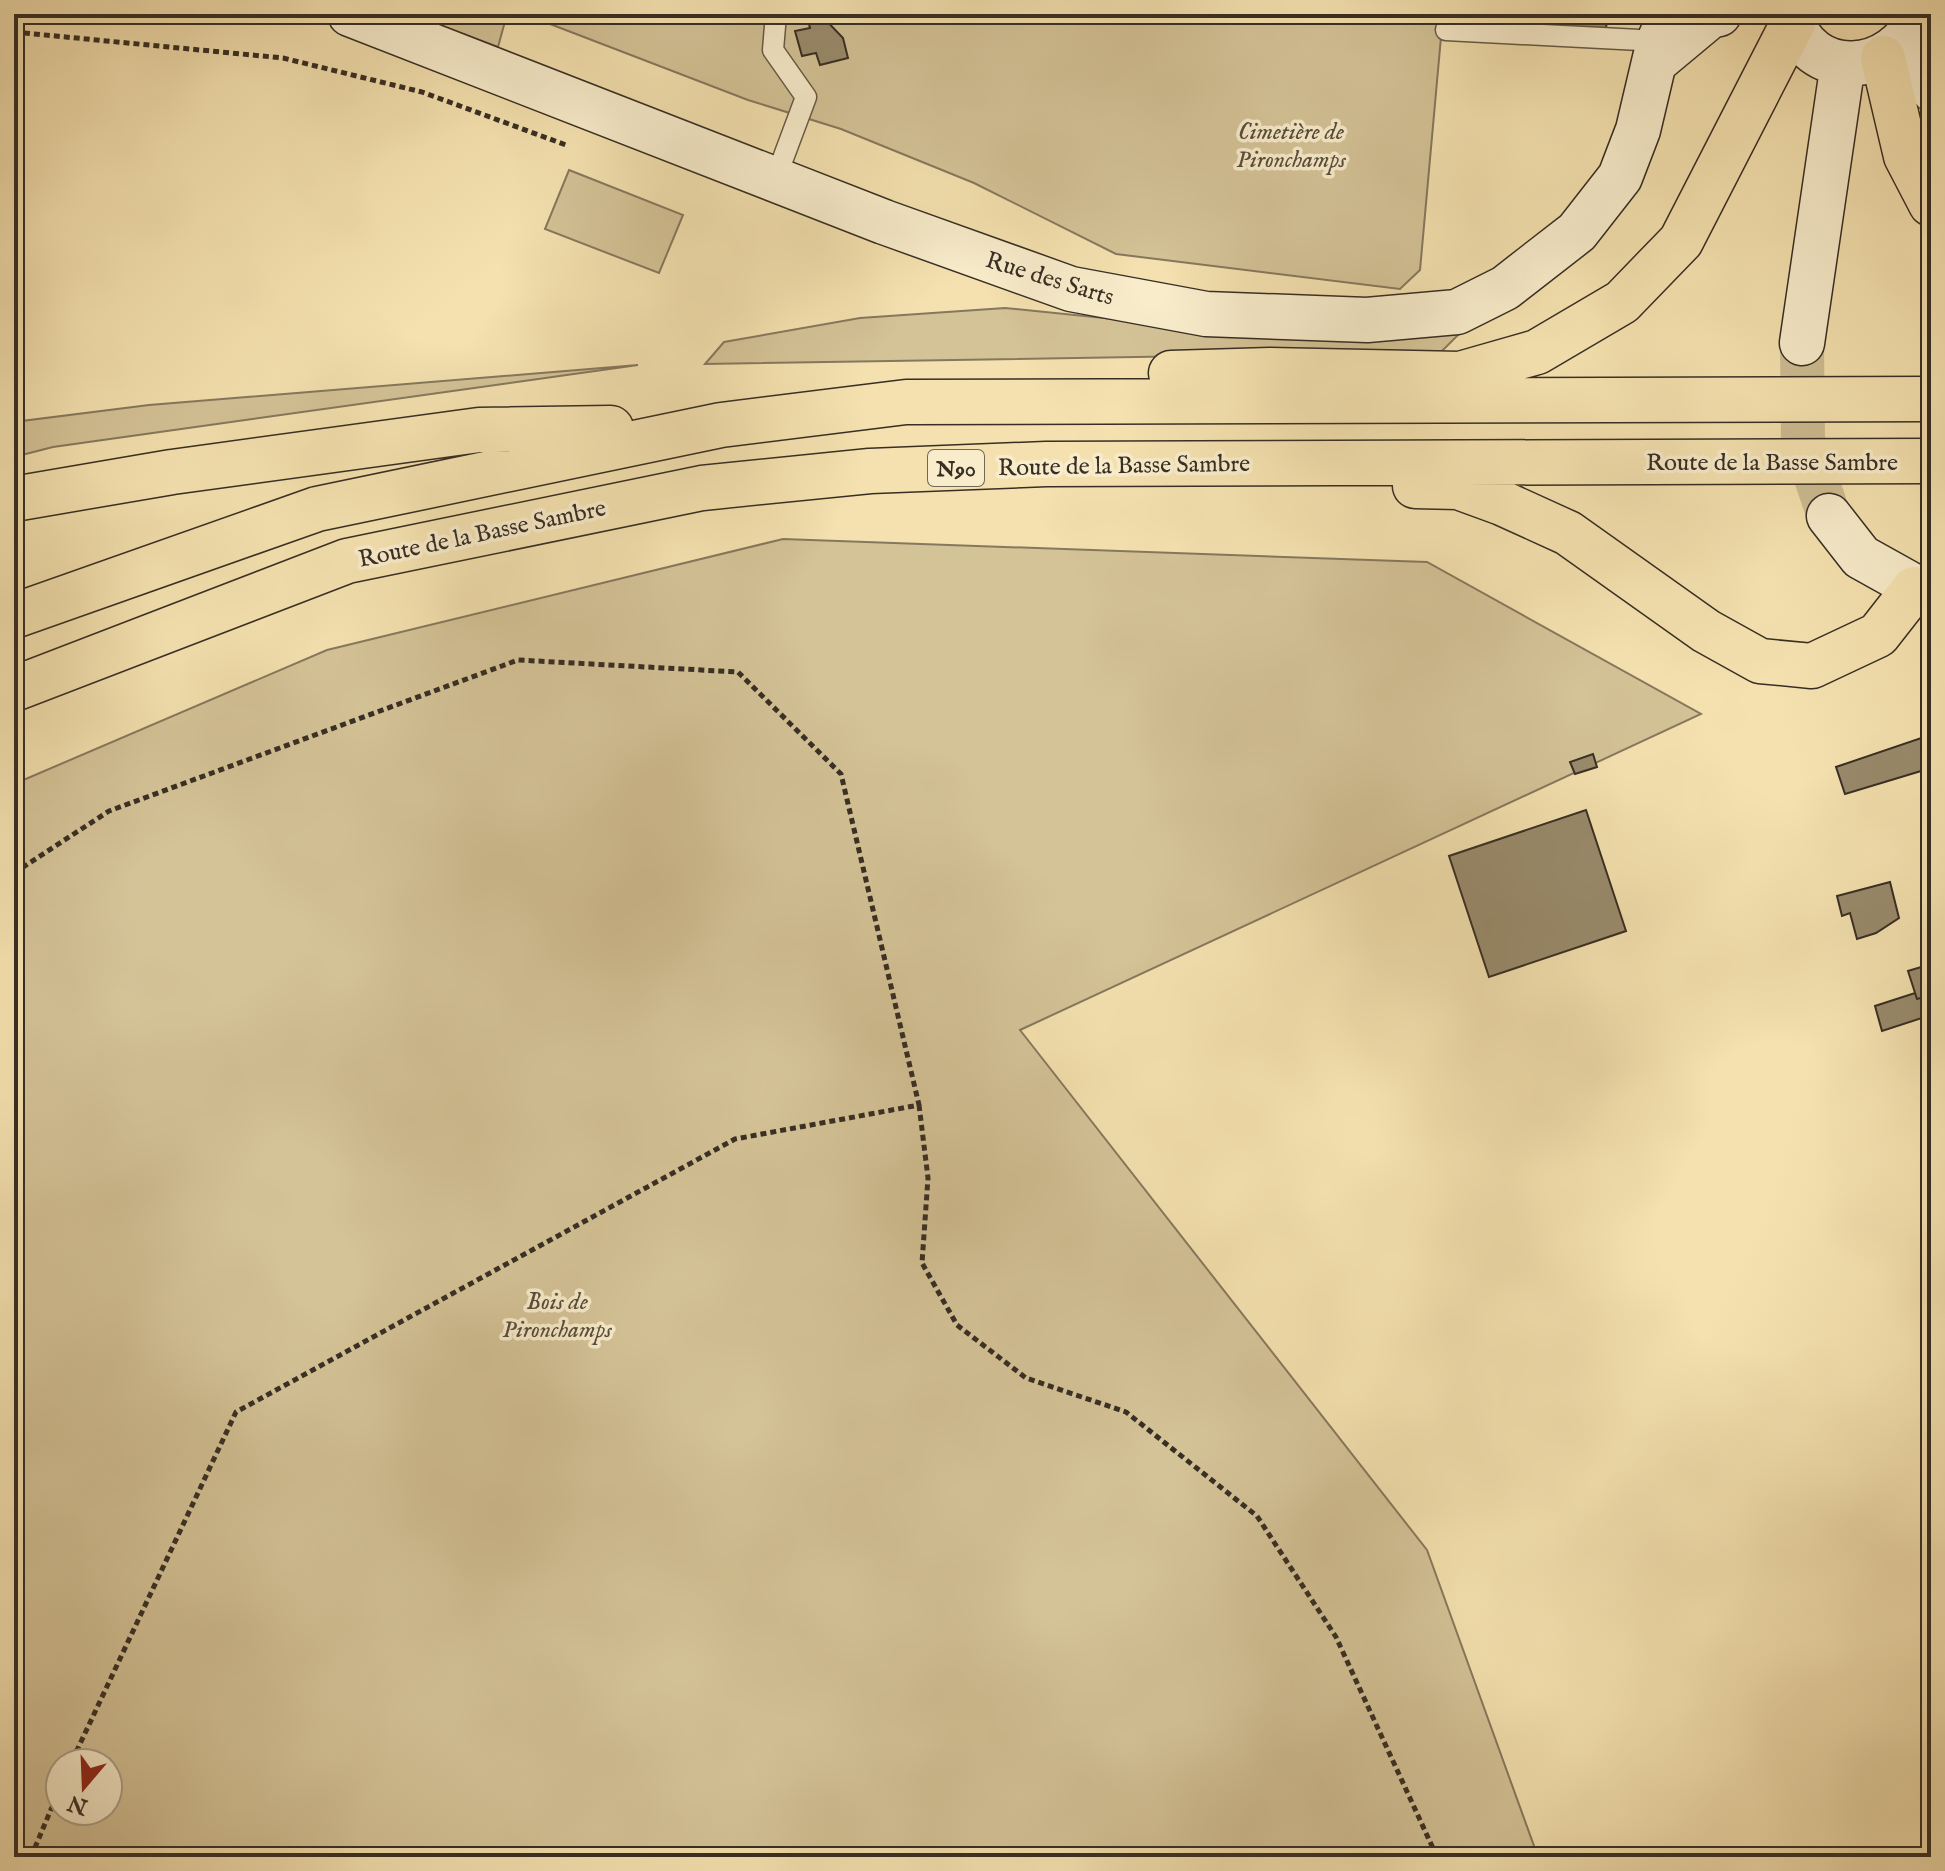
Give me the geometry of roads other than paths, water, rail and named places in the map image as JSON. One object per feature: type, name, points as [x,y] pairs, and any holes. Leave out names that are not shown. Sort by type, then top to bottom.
[{"type":"highway","points":[[906,402],[1005,377],[1270,370],[1460,374],[1537,352],[1622,302],[1681,241],[1792,18]]},
{"type":"highway","points":[[1889,42],[1906,156],[1931,204]]},
{"type":"highway","points":[[14,616],[317,509],[721,425],[906,402],[1931,399]]},
{"type":"highway","points":[[14,499],[172,472],[479,430],[721,425]]},
{"type":"highway","name":"Route de la Basse Sambre","points":[[14,689],[347,561],[702,488],[870,471],[1046,464],[1931,461]]},
{"type":"highway","points":[[1046,464],[1151,482],[1458,487],[1568,533],[1706,631],[1760,661],[1812,666],[1878,635],[1922,592]]},
{"type":"street","name":"Rue des Sarts","points":[[350,14],[775,180],[1071,289],[1206,314],[1367,320],[1457,312],[1505,288],[1555,251],[1599,208],[1625,165],[1662,38]]},
{"type":"street","points":[[1662,38],[1719,14]]},
{"type":"street","points":[[1792,18],[1806,43],[1825,56],[1889,42]]},
{"type":"street","points":[[1889,42],[1931,92]]},
{"type":"street","points":[[1802,343],[1889,42]]},
{"type":"street","points":[[1829,516],[1861,557],[1922,592]]},
{"type":"lane","points":[[775,180],[806,97],[773,50],[776,14]]},
{"type":"lane","points":[[1446,30],[1662,38]]},
{"type":"tunnel","points":[[1802,343],[1803,440],[1829,516]]},
{"type":"park label","name":"Cimetière de Pironchamps","points":[[1291,145]]},
{"type":"park label","name":"Bois de Pironchamps","points":[[557,1315]]}]
